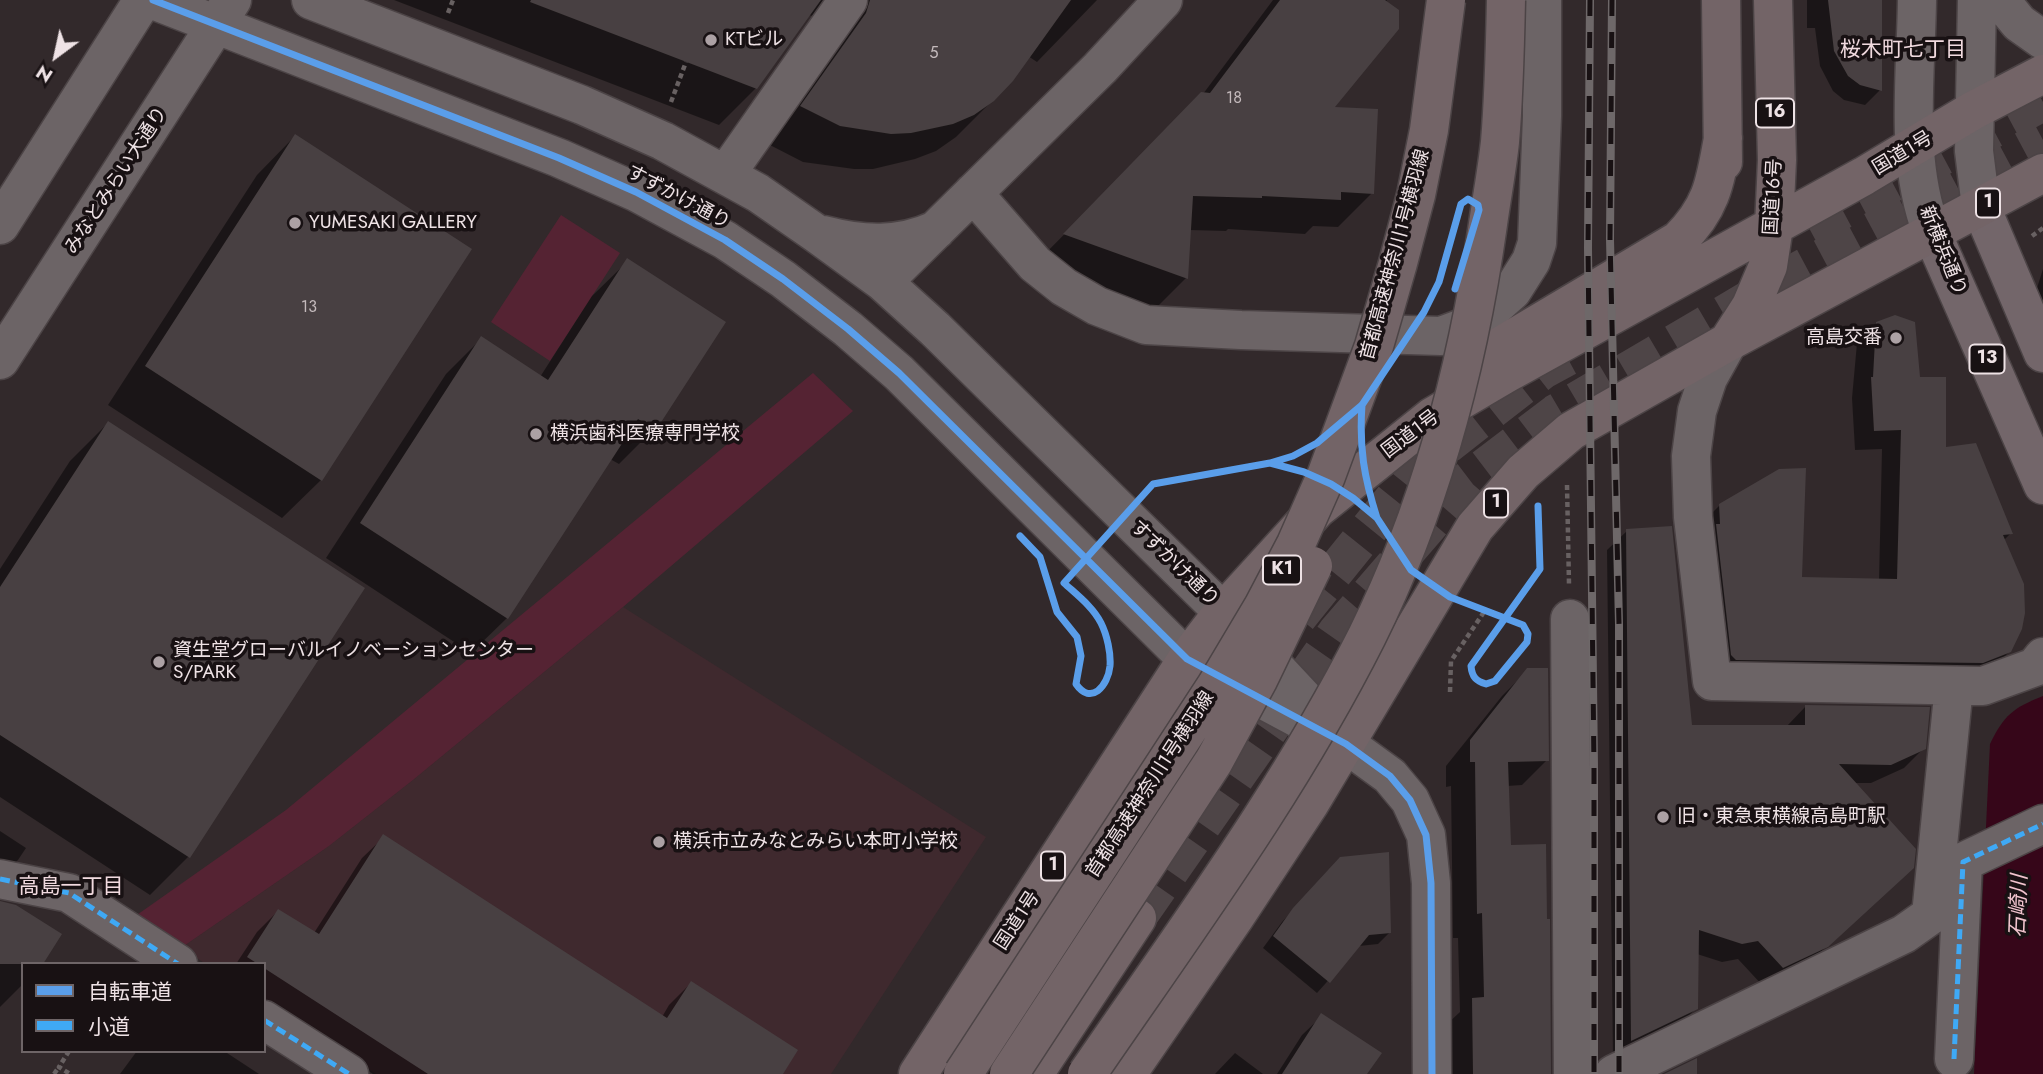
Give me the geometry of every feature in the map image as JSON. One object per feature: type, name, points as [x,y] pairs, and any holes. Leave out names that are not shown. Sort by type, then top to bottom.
[{"type":"highway","name":"首都高速神奈川1号横羽線","points":[[963,1074],[1216,686],[1263,607],[1296,544],[1326,476],[1374,346],[1398,263],[1429,130],[1447,0]]},
{"type":"highway","points":[[1009,1074],[1214,761],[1258,680],[1328,536],[1367,437],[1398,343],[1422,252],[1443,139],[1449,66],[1447,0]]},
{"type":"highway","points":[[1087,1074],[1283,786],[1362,645],[1409,537],[1446,425],[1475,308],[1499,143],[1506,0]]},
{"type":"highway","points":[[1713,261],[1723,172],[1721,0]]},
{"type":"highway","name":"国道16号","points":[[1728,342],[1751,306],[1768,266],[1774,226],[1777,160],[1773,0]]},
{"type":"highway","name":"国道1号","points":[[918,1074],[1187,659],[1223,612],[1317,509],[1432,417],[1913,149],[1974,110],[2043,74]]},
{"type":"highway","points":[[1432,417],[1473,370],[1497,348],[1679,240],[1693,226],[1707,205],[1723,138]]},
{"type":"highway","name":"1","points":[[1127,1074],[1243,906],[1346,744],[1475,527],[1523,472],[1571,431],[1728,342],[2043,173]]},
{"type":"highway","points":[[983,1074],[1101,895]]},
{"type":"highway","points":[[1034,1074],[1137,918]]},
{"type":"highway","points":[[1080,1074],[1119,1027]]},
{"type":"main road","points":[[1980,207],[2039,332]]},
{"type":"main road","name":"新横浜通り","points":[[1932,233],[2043,485]]},
{"type":"street","points":[[0,225],[143,0]]},
{"type":"street","name":"すずかけ通り","points":[[153,0],[224,12],[636,192],[725,240],[783,279],[899,373],[1187,659],[1346,744]]},
{"type":"street","name":"すずかけ通り","points":[[311,0],[582,105],[663,141],[726,174],[817,234],[883,282],[934,329],[1223,612],[1346,744]]},
{"type":"street","points":[[726,174],[848,0]]},
{"type":"street","points":[[883,282],[1100,68],[1163,0]]},
{"type":"street","points":[[1362,335],[1396,199],[1420,80],[1430,0]]},
{"type":"street","points":[[973,193],[1035,264],[1064,287],[1097,306],[1146,325],[1441,336],[1476,323],[1512,291],[1531,261],[1537,243],[1542,0]]},
{"type":"street","name":"新横浜通り","points":[[1917,0],[1913,149],[1923,210],[1932,233]]},
{"type":"street","points":[[1977,0],[1974,151],[1980,207]]},
{"type":"street","points":[[2000,0],[2019,23],[2043,40]]},
{"type":"street","name":"みなとみらい大通り","points":[[0,360],[224,12]]},
{"type":"street","points":[[817,234],[859,243],[880,243],[920,237],[937,229]]},
{"type":"street","points":[[1728,342],[1708,378],[1701,400],[1691,456],[1693,517],[1712,681],[1983,686],[2035,667],[2043,657]]},
{"type":"street","points":[[1570,619],[1573,1074]]},
{"type":"street","points":[[1945,1067],[1943,933],[1931,915],[1954,686]]},
{"type":"street","points":[[1346,744],[1390,776],[1410,800],[1426,835],[1431,883],[1432,1074]]},
{"type":"street","points":[[1945,1067],[1963,862],[2043,824]]},
{"type":"street","points":[[0,879],[69,893],[175,962]]},
{"type":"street","points":[[1614,1074],[1904,934],[1931,915]]},
{"type":"street","points":[[266,1021],[349,1074]]},
{"type":"path","points":[[447,17],[453,0]]},
{"type":"path","points":[[671,102],[686,62]]},
{"type":"path","points":[[1566,484],[1570,619]]},
{"type":"path","points":[[1474,605],[1498,614]]},
{"type":"path","points":[[1450,692],[1451,661],[1486,609]]},
{"type":"path","points":[[54,1074],[68,1053]]},
{"type":"path","points":[[59,1066],[70,1074]]},
{"type":"shaded area","points":[[561,215],[620,253],[550,361],[491,322]]},
{"type":"shaded area","points":[[813,373],[853,411],[623,607],[413,780],[329,846],[181,948],[134,917],[286,810]]},
{"type":"shaded area","name":"横浜市立みなとみらい本町小学校","points":[[623,607],[986,837],[831,1074],[376,1074],[266,1003],[266,962],[203,962],[181,948],[329,846]]},
{"type":"water","name":"石崎川","points":[[2043,696],[2043,1074],[1974,1074],[1990,744],[2010,714]]},
{"type":"building","name":"KTビル","points":[[821,0],[757,89],[530,2]]},
{"type":"building","points":[[870,0],[1071,0],[1013,81],[994,101],[974,115],[953,124],[911,133],[891,134],[840,126],[800,106],[866,13]]},
{"type":"building","points":[[1280,0],[1385,0],[1399,10],[1399,29],[1335,107],[1378,109],[1374,194],[1341,192],[1341,200],[1193,196],[1188,279],[1063,234],[1201,92],[1210,93]]},
{"type":"building","points":[[1828,0],[1882,0],[1882,91],[1860,85],[1848,76],[1834,51]]},
{"type":"building","points":[[295,134],[472,249],[322,481],[145,366]]},
{"type":"building","points":[[627,258],[726,322],[656,430],[638,419],[508,619],[360,523],[481,336],[548,380]]},
{"type":"building","points":[[1895,315],[1915,322],[1920,377],[1946,377],[1946,447],[1976,443],[2013,534],[2003,535],[2024,584],[2025,613],[2022,629],[2011,652],[1983,663],[1736,660],[1731,655],[1716,524],[1720,524],[1719,504],[1779,469],[1806,468],[1802,577],[1897,579],[1901,430],[1874,431],[1871,377],[1876,322]]},
{"type":"building","name":"資生堂グローバルイノベーションセンター S/PARK","points":[[108,421],[365,588],[190,858],[0,735],[0,587]]},
{"type":"building","points":[[1672,526],[1692,725],[1805,725],[1805,705],[1930,707],[1926,749],[1891,765],[1839,764],[1916,849],[1914,868],[1828,947],[1783,968],[1758,941],[1742,944],[1699,930],[1698,1009],[1631,1041],[1626,529]]},
{"type":"building","points":[[1527,668],[1548,668],[1549,761],[1508,762],[1511,845],[1546,844],[1547,919],[1550,919],[1551,1074],[1473,1074],[1472,998],[1484,997],[1482,913],[1477,914],[1475,762],[1470,762],[1470,740]]},
{"type":"building","points":[[383,834],[667,1018],[691,981],[798,1050],[783,1074],[428,1074],[266,969],[266,962],[255,962],[247,957],[278,909],[319,934]]},
{"type":"building","points":[[1389,852],[1391,933],[1369,935],[1330,983],[1273,936],[1293,908],[1340,857]]},
{"type":"building","points":[[0,901],[16,905],[62,934],[44,962],[0,964]]},
{"type":"building","points":[[1321,1013],[1382,1053],[1367,1074],[1282,1074]]},
{"type":"building","points":[[1697,1058],[1697,1074],[1664,1074]]},
{"type":"tunnel","points":[[1809,228],[2043,102]]},
{"type":"tunnel","points":[[1137,918],[1337,632],[1468,480],[1556,413],[1794,273],[2043,140]]},
{"type":"tunnel","points":[[1298,617],[1419,467],[1543,370],[1567,357]]},
{"type":"railway","points":[[1590,0],[1588,248],[1594,767],[1594,1074]]},
{"type":"railway","points":[[1612,0],[1610,239],[1619,624],[1619,1074]]},
{"type":"marked path","points":[[1954,1059],[1963,862],[2043,824]]},
{"type":"marked path","points":[[0,879],[69,893],[175,962]]},
{"type":"marked path","points":[[266,1021],[349,1074]]},
{"type":"cycle path","points":[[153,0],[559,158],[636,192],[725,240],[783,279],[899,373],[1187,659],[1346,744],[1390,776],[1410,800],[1426,835],[1431,883],[1432,1074]]},
{"type":"cycle path","points":[[1270,463],[1293,456],[1317,443],[1362,405],[1424,312],[1439,282],[1461,204],[1468,199],[1478,205],[1479,210],[1455,289]]},
{"type":"cycle path","points":[[1362,405],[1364,462],[1377,518]]},
{"type":"cycle path","points":[[1020,536],[1040,557],[1057,612],[1077,637],[1081,656],[1076,684],[1087,693],[1093,693],[1098,691],[1109,673],[1107,638],[1094,612],[1064,583],[1153,484],[1270,463],[1304,472],[1331,484],[1377,518],[1411,570],[1450,597],[1523,625],[1528,634],[1527,642],[1495,681],[1486,684],[1475,678],[1471,666],[1540,569],[1538,506]]},
{"type":"place","name":"KTビル","points":[[711,40]]},
{"type":"place","name":"YUMESAKI GALLERY","points":[[295,223]]},
{"type":"place","name":"高島交番","points":[[1896,338]]},
{"type":"place","name":"横浜歯科医療専門学校","points":[[536,434]]},
{"type":"place","name":"資生堂グローバルイノベーションセンター S/PARK","points":[[159,662]]},
{"type":"place","name":"旧・東急東横線高島町駅","points":[[1663,817]]},
{"type":"place","name":"横浜市立みなとみらい本町小学校","points":[[659,842]]},
{"type":"district","name":"桜木町七丁目","points":[[1903,51]]},
{"type":"district","name":"高島一丁目","points":[[71,888]]}]
